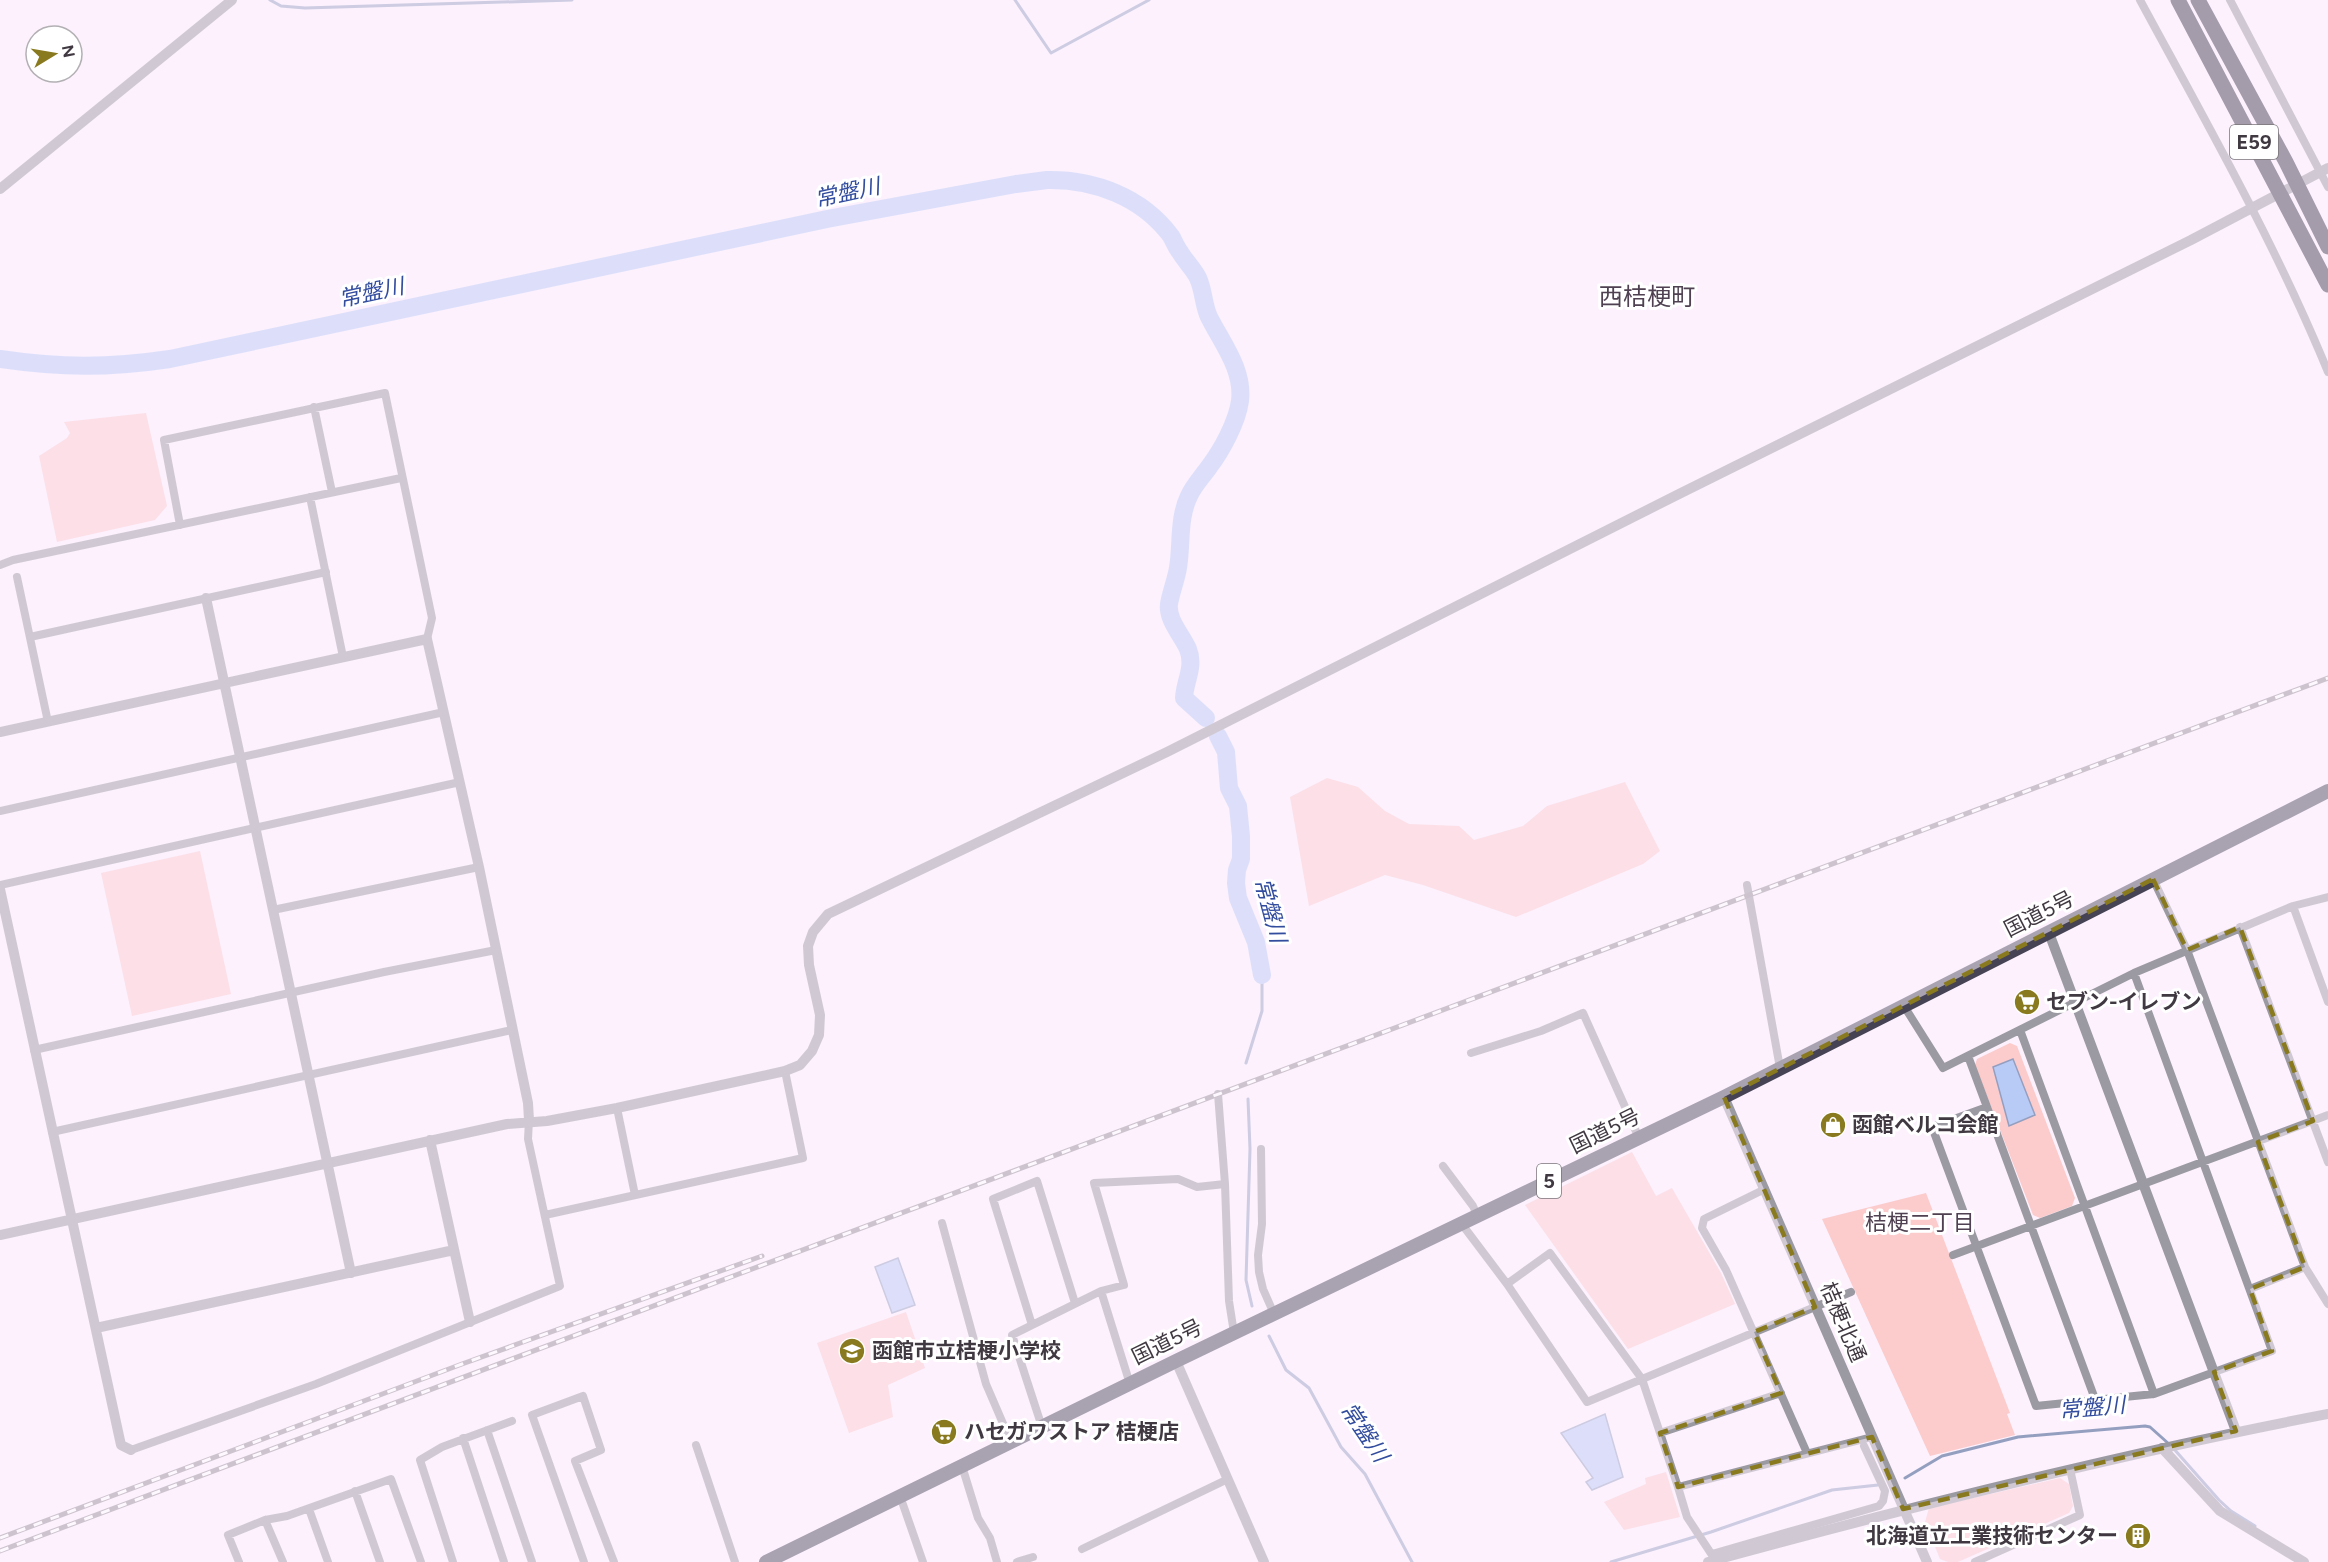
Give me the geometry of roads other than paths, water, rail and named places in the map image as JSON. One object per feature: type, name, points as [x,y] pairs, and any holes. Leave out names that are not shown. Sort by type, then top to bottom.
[{"type":"highway","name":"E59","points":[[2178,0],[2328,285]]},
{"type":"highway","name":"E59","points":[[2198,0],[2286,162],[2328,246]]},
{"type":"highway","name":"国道5号","points":[[766,1562],[1724,1097],[2328,791]]},
{"type":"street","points":[[0,189],[232,0]]},
{"type":"street","points":[[2140,0],[2252,208],[2314,337],[2328,372]]},
{"type":"street","points":[[2230,0],[2324,169],[2328,187]]},
{"type":"street","points":[[0,1235],[430,1140],[529,1120],[547,1121],[616,1108],[785,1071],[800,1065],[812,1052],[819,1035],[819,1015],[809,965],[808,946],[813,932],[828,914],[1167,752],[2252,208],[2324,169]]},
{"type":"street","points":[[180,525],[164,440],[385,393],[432,618],[427,639],[460,782],[479,867],[528,1103],[528,1139],[560,1286],[316,1384],[131,1450],[121,1444],[34,1050],[5,940],[0,887],[460,782]]},
{"type":"street","points":[[314,407],[332,492]]},
{"type":"street","points":[[0,565],[13,560],[401,478]]},
{"type":"street","points":[[310,497],[343,657]]},
{"type":"street","points":[[30,637],[326,572]]},
{"type":"street","points":[[16,577],[48,722]]},
{"type":"street","points":[[206,598],[351,1273]]},
{"type":"street","points":[[0,732],[427,639]]},
{"type":"street","points":[[0,811],[444,712]]},
{"type":"street","points":[[273,910],[479,867]]},
{"type":"street","points":[[2153,879],[2187,950],[2305,1267],[2328,1304]]},
{"type":"street","points":[[1747,885],[1780,1068]]},
{"type":"street","points":[[1904,1006],[1943,1068],[2134,973],[2293,906],[2328,897]]},
{"type":"street","points":[[2293,906],[2328,1002]]},
{"type":"street","points":[[2240,927],[2328,1162]]},
{"type":"street","points":[[2049,933],[2236,1431]]},
{"type":"street","points":[[34,1050],[496,950]]},
{"type":"street","points":[[1987,1107],[1932,1127],[2036,1407],[2154,1394],[2272,1351],[2134,973]]},
{"type":"street","points":[[1471,1053],[1541,1031],[1583,1013],[1639,1138]]},
{"type":"street","points":[[52,1132],[512,1030]]},
{"type":"street","points":[[2020,1030],[2154,1394]]},
{"type":"street","points":[[1968,1056],[2096,1399]]},
{"type":"street","points":[[544,1215],[803,1158],[785,1071]]},
{"type":"street","points":[[1218,1094],[1225,1184],[1229,1301],[1234,1333]]},
{"type":"street","name":"桔梗北通","points":[[1724,1097],[1927,1562]]},
{"type":"street","points":[[616,1108],[635,1195]]},
{"type":"street","points":[[1953,1255],[2328,1115]]},
{"type":"street","points":[[430,1140],[470,1322]]},
{"type":"street","points":[[1261,1149],[1262,1224],[1258,1255],[1259,1272],[1274,1314]]},
{"type":"street","points":[[1443,1166],[1473,1206],[1477,1215]]},
{"type":"street","points":[[1042,1427],[1012,1335],[1101,1291],[1125,1285],[1094,1183],[1178,1179],[1197,1187],[1225,1184]]},
{"type":"street","points":[[1032,1325],[993,1198],[1037,1181],[1075,1303]]},
{"type":"street","points":[[1765,1189],[1704,1220],[1702,1228],[1726,1270],[1807,1453]]},
{"type":"street","points":[[942,1223],[986,1384],[1011,1442]]},
{"type":"street","points":[[1461,1223],[1507,1284],[1587,1402],[1851,1292]]},
{"type":"street","points":[[96,1328],[454,1250]]},
{"type":"street","points":[[1507,1284],[1550,1253],[1642,1379],[1687,1517],[1697,1530],[1712,1559]]},
{"type":"street","points":[[2250,1289],[2305,1267]]},
{"type":"street","points":[[1101,1291],[1130,1384]]},
{"type":"street","points":[[1176,1361],[1264,1562]]},
{"type":"street","points":[[1660,1433],[1780,1393]]},
{"type":"street","points":[[584,1562],[532,1415],[583,1396],[601,1450],[575,1461],[614,1562]]},
{"type":"street","points":[[1712,1559],[1903,1509],[2070,1469],[2236,1431],[2328,1414]]},
{"type":"street","points":[[453,1562],[420,1460],[463,1438],[512,1421]]},
{"type":"street","points":[[487,1430],[532,1562]]},
{"type":"street","points":[[1678,1487],[1872,1437]]},
{"type":"street","points":[[463,1438],[504,1562]]},
{"type":"street","points":[[696,1445],[735,1562]]},
{"type":"street","points":[[1712,1559],[1879,1506],[1886,1491],[1864,1446]]},
{"type":"street","points":[[2169,1447],[2220,1511],[2304,1562]]},
{"type":"street","points":[[962,1466],[978,1518],[990,1538],[997,1562]]},
{"type":"street","points":[[1975,1562],[2080,1515],[2070,1469]]},
{"type":"street","points":[[239,1562],[228,1535],[265,1520],[309,1509],[391,1479],[421,1562]]},
{"type":"street","points":[[1083,1549],[1228,1479]]},
{"type":"street","points":[[355,1491],[380,1562]]},
{"type":"street","points":[[900,1496],[923,1562]]},
{"type":"street","points":[[309,1509],[328,1562]]},
{"type":"street","points":[[265,1520],[283,1562]]},
{"type":"street","points":[[1017,1562],[1034,1557]]},
{"type":"water","points":[[2013,1059],[2035,1115],[2009,1126],[1993,1067]]},
{"type":"water","points":[[898,1258],[915,1305],[892,1313],[875,1267]]},
{"type":"water","points":[[1605,1414],[1623,1477],[1592,1490],[1586,1482],[1593,1478],[1561,1433]]},
{"type":"waterway","points":[[270,0],[281,6],[305,8],[572,0]]},
{"type":"waterway","points":[[1015,0],[1051,53],[1149,0]]},
{"type":"waterway","name":"常盤川","points":[[0,359],[85,366],[170,359],[827,219],[1016,184],[1047,180],[1099,187],[1116,193],[1146,211],[1171,236],[1198,278],[1209,317],[1231,357],[1239,378],[1240,401],[1232,427],[1219,452],[1193,488],[1186,505],[1178,568],[1169,604],[1170,616],[1190,656],[1184,698],[1206,718]]},
{"type":"waterway","name":"常盤川","points":[[1218,736],[1226,752],[1229,788],[1238,806],[1241,836],[1241,859],[1236,883],[1238,898],[1256,942],[1262,975]]},
{"type":"waterway","name":"常盤川","points":[[1246,1063],[1262,1011],[1262,975]]},
{"type":"waterway","name":"常盤川","points":[[1248,1099],[1250,1149],[1246,1280],[1252,1306]]},
{"type":"waterway","name":"常盤川","points":[[1269,1336],[1286,1370],[1309,1388],[1341,1447],[1365,1474],[1412,1562]]},
{"type":"waterway","name":"常盤川","points":[[1905,1478],[1942,1456],[2018,1437],[2145,1426],[2150,1427],[2169,1444]]},
{"type":"waterway","name":"常盤川","points":[[2174,1449],[2219,1500],[2231,1511],[2255,1526]]},
{"type":"waterway","name":"常盤川","points":[[1611,1562],[1711,1532],[1832,1490],[1878,1485]]},
{"type":"railway","points":[[0,1551],[2328,678]]},
{"type":"railway","points":[[0,1538],[462,1364],[762,1256]]},
{"type":"place","name":"セブン-イレブン","points":[[2027,1002]]},
{"type":"place","name":"函館ベルコ会館","points":[[1833,1125]]},
{"type":"place","name":"函館市立桔梗小学校","points":[[852,1351]]},
{"type":"place","name":"ハセガワストア 桔梗店","points":[[944,1432]]},
{"type":"place","name":"北海道立工業技術センター","points":[[2138,1536]]},
{"type":"district","name":"西桔梗町","points":[[1647,297]]},
{"type":"district","name":"桔梗二丁目","points":[[1920,1222]]}]
